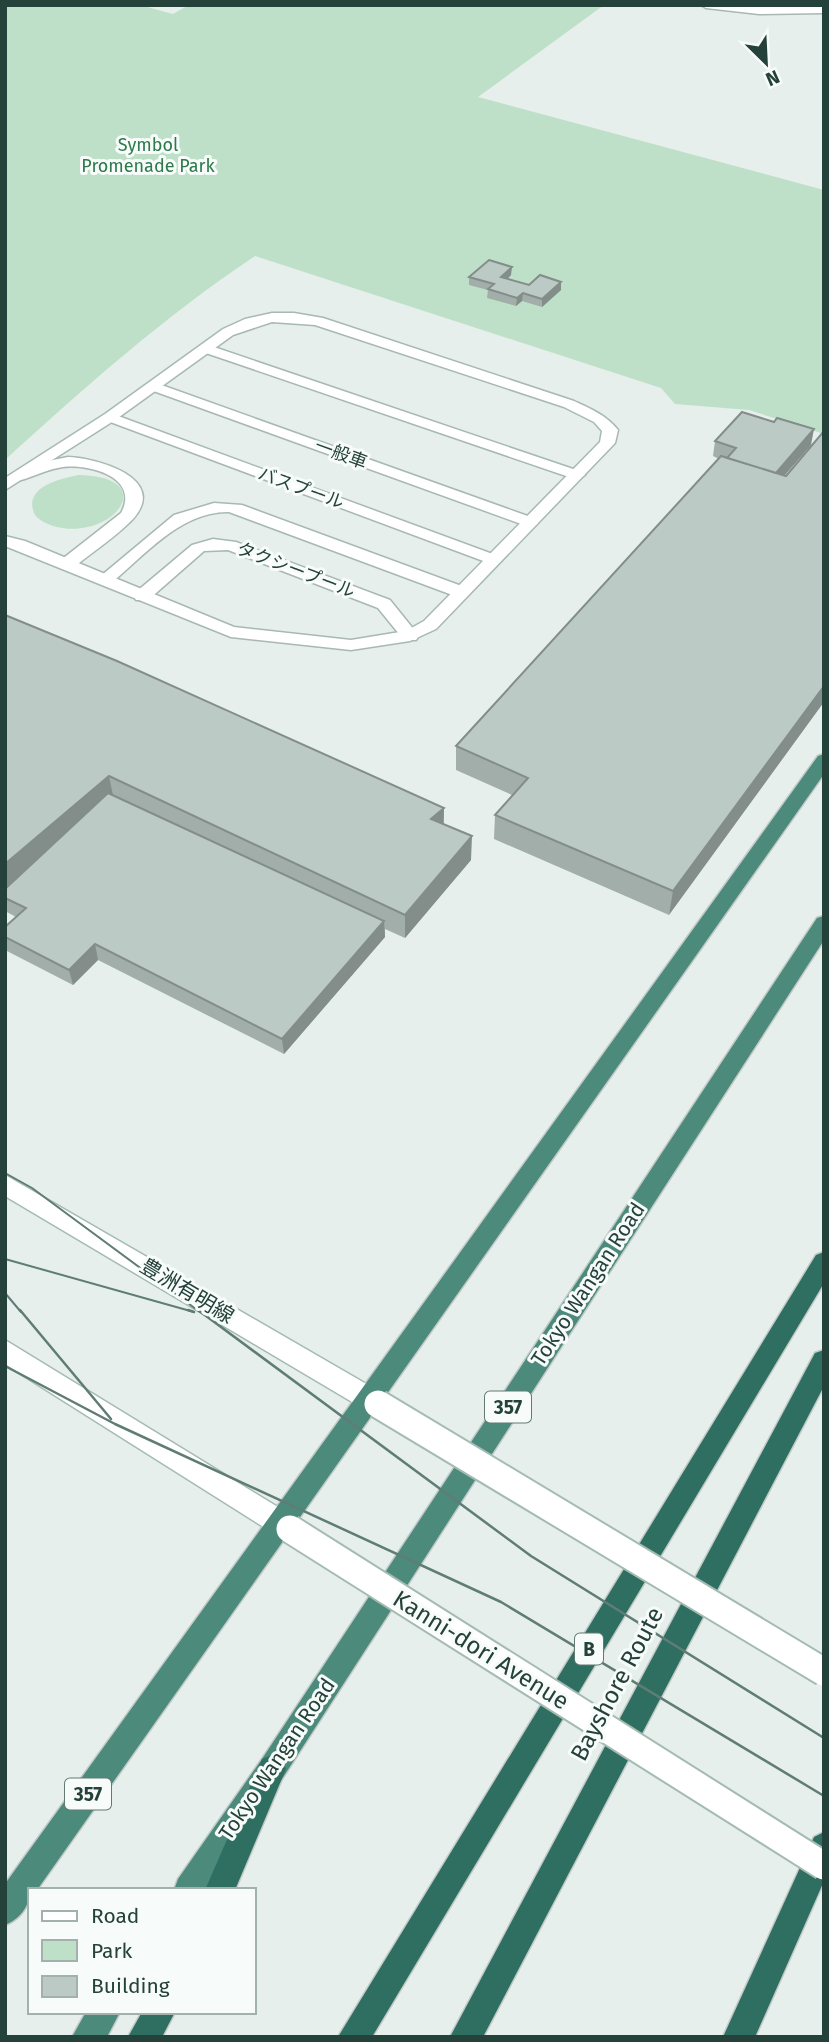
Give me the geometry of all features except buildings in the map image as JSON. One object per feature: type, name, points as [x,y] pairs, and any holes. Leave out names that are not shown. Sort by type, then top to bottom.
[{"type":"highway","name":"357","points":[[5,1910],[171,1677],[285,1526],[373,1401],[477,1245],[824,760]]},
{"type":"highway","name":"Tokyo Wangan Road","points":[[190,1888],[272,1769],[824,923]]},
{"type":"highway","name":"B","points":[[354,2037],[824,1262]]},
{"type":"highway","name":"Bayshore Route","points":[[466,2037],[824,1361]]},
{"type":"highway","points":[[221,1888],[272,1769]]},
{"type":"highway","points":[[739,2037],[824,1847]]},
{"type":"highway","points":[[88,2037],[104,2014]]},
{"type":"highway","points":[[144,2037],[159,2014]]},
{"type":"street","points":[[706,5],[759,11],[824,10]]},
{"type":"street","points":[[5,487],[110,417],[228,332],[258,319],[274,316],[302,317],[569,404],[599,419],[610,430],[607,443],[577,475],[430,625],[410,636],[351,645],[231,632],[12,542],[5,530]]},
{"type":"street","points":[[205,348],[577,475]]},
{"type":"street","name":"一般車","points":[[153,386],[530,522]]},
{"type":"street","name":"バスプール","points":[[110,417],[492,559]]},
{"type":"street","points":[[21,475],[56,463],[85,463],[121,475],[130,485],[135,495],[134,507],[127,516],[67,564]]},
{"type":"street","points":[[104,580],[180,518],[191,512],[223,507],[236,508],[461,592]]},
{"type":"street","name":"タクシープール","points":[[142,596],[198,548],[213,544],[230,545],[384,604],[410,636]]},
{"type":"street","name":"豊洲有明線","points":[[5,1184],[373,1401]]},
{"type":"street","points":[[5,1351],[285,1526]]},
{"type":"street","points":[[373,1401],[824,1672]]},
{"type":"street","name":"Kanni-dori Avenue","points":[[285,1526],[824,1866]]},
{"type":"green space","name":"Symbol Promenade Park","points":[[5,5],[140,5],[173,14],[189,5],[604,5],[478,97],[824,190],[824,434],[749,410],[675,404],[661,388],[255,256],[157,328],[5,460]]},
{"type":"green space","points":[[79,475],[105,478],[119,486],[123,496],[120,508],[109,518],[74,529],[53,526],[38,518],[32,502],[40,489],[56,481]]},
{"type":"tram line","points":[[5,1173],[32,1188],[200,1312]]},
{"type":"tram line","points":[[5,1259],[194,1312],[188,1310]]},
{"type":"tram line","points":[[5,1293],[21,1312]]},
{"type":"tram line","points":[[20,1310],[111,1419]]},
{"type":"tram line","points":[[198,1310],[531,1556],[824,1738]]},
{"type":"tram line","points":[[5,1366],[115,1424],[501,1602],[824,1796]]}]
